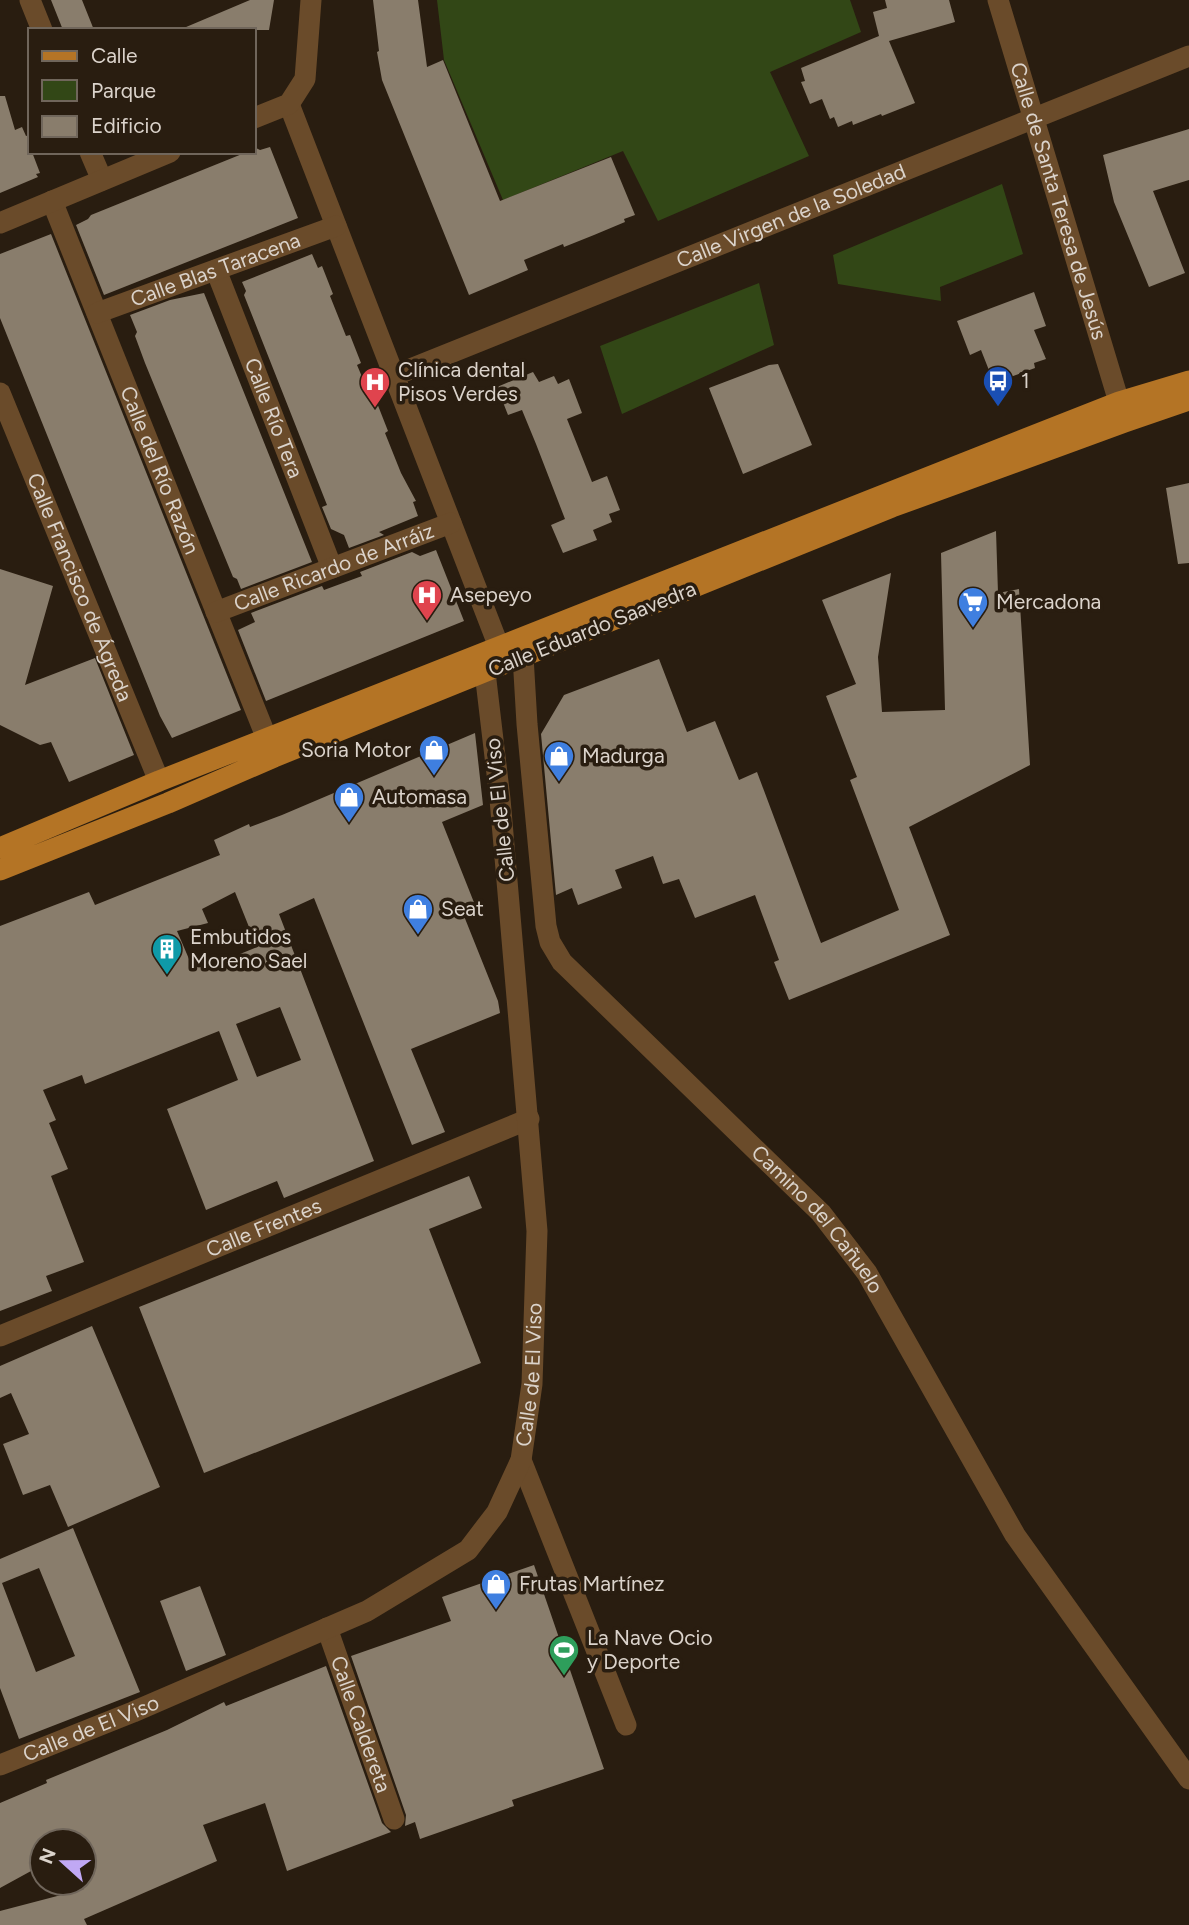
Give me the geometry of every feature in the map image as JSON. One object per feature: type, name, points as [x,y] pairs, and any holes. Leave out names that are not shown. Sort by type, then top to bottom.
[{"type":"main road","name":"Calle Eduardo Saavedra","points":[[0,848],[159,781],[1119,402],[1189,381]]},
{"type":"main road","name":"Calle Eduardo Saavedra","points":[[0,870],[917,498],[1189,400]]},
{"type":"street","points":[[30,0],[41,28]]},
{"type":"street","points":[[256,117],[289,104],[305,79],[311,0]]},
{"type":"street","name":"Calle de Santa Teresa de Jesús","points":[[999,0],[1032,120],[1119,402]]},
{"type":"street","name":"Calle Virgen de la Soledad","points":[[393,376],[1189,56]]},
{"type":"street","points":[[289,104],[499,647]]},
{"type":"street","points":[[91,154],[102,180]]},
{"type":"street","points":[[0,223],[165,154]]},
{"type":"street","name":"Calle del Río Razón","points":[[52,201],[267,739]]},
{"type":"street","name":"Calle Blas Taracena","points":[[97,313],[335,226]]},
{"type":"street","name":"Calle Río Tera","points":[[216,270],[332,568]]},
{"type":"street","name":"Calle Francisco de Ágreda","points":[[0,393],[159,781]]},
{"type":"street","name":"Calle Ricardo de Arráiz","points":[[216,612],[451,523]]},
{"type":"street","name":"Camino del Cañuelo","points":[[523,656],[545,926],[556,952],[562,962],[821,1213],[867,1273],[1014,1535],[1189,1779]]},
{"type":"street","name":"Calle de El Viso","points":[[0,1765],[134,1712],[367,1611],[468,1550],[497,1511],[522,1460],[532,1384],[537,1231],[500,799],[485,672]]},
{"type":"street","name":"Calle Frentes","points":[[0,1336],[528,1119]]},
{"type":"street","points":[[522,1460],[626,1725]]},
{"type":"street","name":"Calle Caldereta","points":[[327,1629],[394,1819]]},
{"type":"green space","points":[[437,0],[850,0],[861,32],[770,72],[809,156],[658,221],[623,151],[503,200],[444,60]]},
{"type":"green space","points":[[1002,184],[1023,254],[940,287],[941,301],[838,284],[833,255]]},
{"type":"green space","points":[[759,283],[774,345],[622,414],[600,346]]},
{"type":"building","points":[[51,0],[82,0],[93,28],[62,28]]},
{"type":"building","points":[[250,0],[274,0],[269,30],[184,28]]},
{"type":"building","points":[[373,0],[418,0],[427,67],[443,60],[500,201],[611,157],[635,215],[594,235],[524,260],[528,270],[469,295],[382,80]]},
{"type":"building","points":[[885,0],[949,0],[955,22],[889,41],[915,103],[882,116],[881,114],[853,125],[852,121],[838,127],[834,117],[830,119],[822,99],[810,104],[801,82],[805,81],[801,68],[879,36],[873,12],[887,8]]},
{"type":"building","points":[[0,96],[5,96],[15,130],[22,127],[28,136],[28,154],[33,154],[40,173],[36,174],[38,177],[0,193]]},
{"type":"building","points":[[1189,129],[1189,180],[1153,191],[1185,273],[1149,287],[1114,202],[1103,155]]},
{"type":"building","points":[[270,147],[298,218],[104,295],[76,225],[91,215],[242,154],[256,154],[256,148],[260,150]]},
{"type":"building","points":[[51,234],[241,710],[172,738],[160,716],[0,318],[0,254]]},
{"type":"building","points":[[312,254],[318,268],[322,266],[333,294],[330,296],[346,336],[350,335],[361,363],[357,365],[374,405],[377,403],[388,431],[385,433],[416,501],[413,502],[418,516],[379,532],[384,535],[349,548],[344,535],[331,529],[322,507],[327,505],[244,295],[246,291],[242,282]]},
{"type":"building","points":[[1034,292],[1046,326],[1034,330],[1046,359],[1034,363],[1035,368],[994,383],[981,350],[970,355],[957,321]]},
{"type":"building","points":[[204,293],[312,562],[241,589],[237,579],[233,577],[145,363],[130,315],[170,300]]},
{"type":"building","points":[[778,364],[812,445],[743,474],[709,388]]},
{"type":"building","points":[[533,372],[539,382],[554,376],[558,384],[569,379],[582,413],[567,419],[592,482],[607,476],[620,510],[609,514],[612,522],[593,530],[597,540],[563,553],[551,525],[565,519],[536,444],[522,410],[508,415],[497,387]]},
{"type":"building","points":[[1189,483],[1189,563],[1178,564],[1166,488]]},
{"type":"building","points":[[996,531],[998,593],[1019,589],[1030,765],[909,827],[950,935],[789,1000],[774,962],[779,960],[755,895],[695,918],[679,879],[663,884],[653,856],[615,870],[622,888],[578,905],[572,888],[556,895],[541,734],[564,695],[659,659],[687,732],[715,721],[739,780],[757,772],[821,943],[899,910],[850,780],[857,777],[826,696],[856,684],[822,600],[891,573],[878,657],[882,712],[945,710],[941,553]]},
{"type":"building","points":[[436,550],[464,621],[266,701],[238,630],[255,622],[251,613],[322,586],[324,590],[362,576],[360,572],[412,552],[420,556]]},
{"type":"building","points":[[0,569],[53,586],[25,685],[95,658],[134,755],[69,782],[51,742],[40,745],[0,725]]},
{"type":"building","points":[[475,733],[483,805],[442,822],[475,905],[462,911],[498,1001],[500,1013],[411,1049],[445,1132],[412,1145],[314,898],[279,914],[374,1161],[284,1198],[277,1181],[206,1210],[167,1109],[238,1080],[219,1031],[85,1084],[82,1075],[43,1090],[56,1120],[49,1123],[68,1169],[51,1176],[84,1262],[46,1276],[52,1291],[0,1311],[0,926],[89,892],[95,905],[220,855],[214,840],[249,824],[250,827]],"holes":[[[235,892],[257,947],[208,967],[192,966],[177,931],[208,923],[202,909]],[[280,1007],[301,1060],[257,1077],[236,1024]]]},
{"type":"building","points":[[469,1176],[482,1208],[429,1229],[481,1363],[204,1473],[139,1307]]},
{"type":"building","points":[[92,1326],[160,1487],[68,1527],[50,1485],[23,1495],[3,1444],[29,1434],[11,1393],[0,1398],[0,1366]]},
{"type":"building","points":[[73,1528],[140,1692],[19,1739],[0,1688],[0,1559]],"holes":[[[39,1568],[75,1656],[36,1672],[2,1583]]]},
{"type":"building","points":[[534,1565],[604,1769],[512,1800],[514,1806],[420,1839],[415,1822],[405,1826],[406,1815],[351,1656],[451,1621],[442,1597]]},
{"type":"building","points":[[200,1586],[226,1655],[186,1671],[160,1601]]},
{"type":"building","points":[[326,1666],[382,1823],[391,1832],[287,1871],[265,1803],[203,1825],[217,1861],[84,1919],[87,1925],[0,1925],[0,1911],[53,1897],[98,1897],[98,1827],[28,1827],[28,1873],[0,1888],[0,1803],[224,1702],[226,1706]]},
{"type":"place","name":"1","points":[[998,408]]},
{"type":"place","name":"Clínica dental Pisos Verdes","points":[[375,409]]},
{"type":"place","name":"Asepeyo","points":[[427,622]]},
{"type":"place","name":"Mercadona","points":[[973,629]]},
{"type":"place","name":"Soria Motor","points":[[434,777]]},
{"type":"place","name":"Madurga","points":[[559,783]]},
{"type":"place","name":"Automasa","points":[[349,824]]},
{"type":"place","name":"Seat","points":[[418,936]]},
{"type":"place","name":"Embutidos Moreno Sael","points":[[167,976]]},
{"type":"place","name":"Frutas Martínez","points":[[496,1611]]},
{"type":"place","name":"La Nave Ocio y Deporte","points":[[564,1677]]}]
